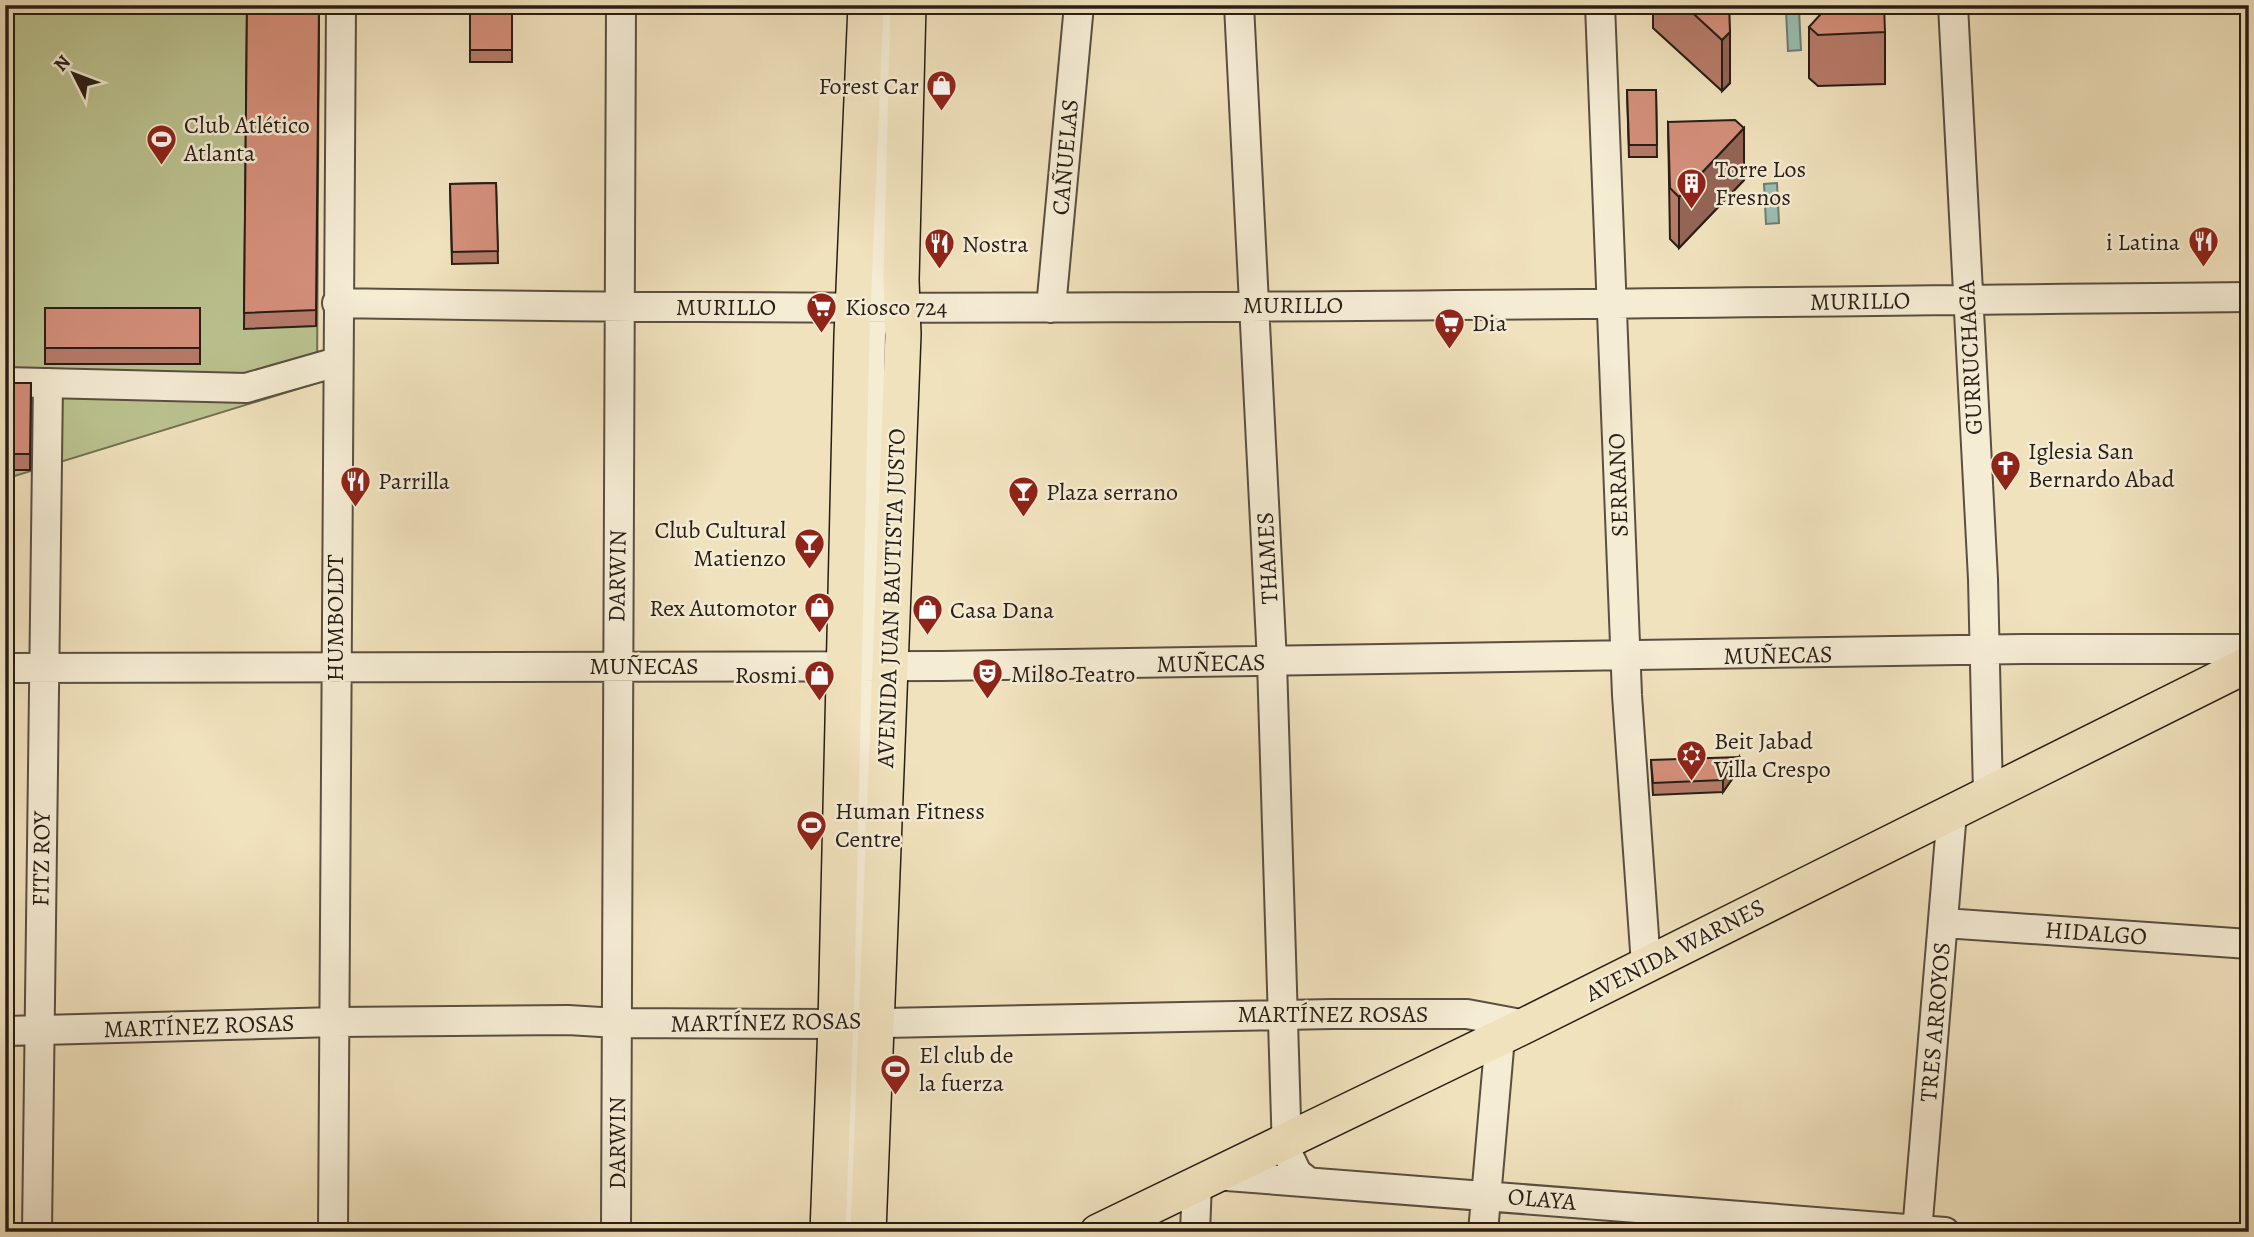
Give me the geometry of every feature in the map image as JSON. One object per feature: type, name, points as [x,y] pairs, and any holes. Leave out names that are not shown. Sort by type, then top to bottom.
[{"type":"main road","name":"AVENIDA JUAN BAUTISTA JUSTO","points":[[866,5],[878,307],[856,1022],[868,1232]]},
{"type":"main road","name":"AVENIDA JUAN BAUTISTA JUSTO","points":[[866,666],[878,307],[901,280],[908,5]]},
{"type":"main road","name":"AVENIDA WARNES","points":[[1098,1232],[1206,1179],[1294,1126],[1513,1031],[2249,664]]},
{"type":"main road","name":"AVENIDA JUAN BAUTISTA JUSTO","points":[[828,1232],[856,1022]]},
{"type":"street","name":"HUMBOLDT","points":[[334,1232],[337,303],[341,5]]},
{"type":"street","name":"DARWIN","points":[[616,1232],[616,666],[621,5]]},
{"type":"street","points":[[878,307],[885,226],[887,5]]},
{"type":"street","name":"CAÑUELAS","points":[[1051,308],[1079,5]]},
{"type":"street","name":"THAMES","points":[[1240,5],[1272,662],[1285,1014],[1294,1126]]},
{"type":"street","name":"SERRANO","points":[[1600,5],[1625,656],[1646,965]]},
{"type":"street","name":"GURRUCHAGA","points":[[1953,5],[1966,300],[1983,579],[1988,794]]},
{"type":"street","name":"MURILLO","points":[[337,303],[620,308],[1051,308],[1611,305],[2249,297]]},
{"type":"street","points":[[5,382],[246,388],[337,362]]},
{"type":"street","name":"FITZ ROY","points":[[37,1232],[37,1030],[48,383]]},
{"type":"street","name":"MUÑECAS","points":[[5,668],[866,666],[1984,650],[2249,649]]},
{"type":"street","name":"TRES ARROYOS","points":[[1917,1231],[1952,812]]},
{"type":"street","name":"HIDALGO","points":[[1944,923],[2249,944]]},
{"type":"street","name":"MARTÍNEZ ROSAS","points":[[5,1031],[336,1021],[856,1022],[1285,1014],[1466,1014],[1513,1031]]},
{"type":"street","points":[[849,1232],[852,1140],[864,1060],[856,1022]]},
{"type":"street","points":[[1483,1232],[1485,1194],[1513,1031]]},
{"type":"street","points":[[1294,1126],[1290,1163],[1306,1180]]},
{"type":"street","points":[[1195,1232],[1206,1179]]},
{"type":"street","name":"OLAYA","points":[[1206,1179],[1306,1180],[1945,1232]]},
{"type":"green space","name":"Club Atlético Atlanta","points":[[5,5],[319,5],[317,383],[5,479]]},
{"type":"water","points":[[1799,10],[1801,50],[1788,51],[1786,11]]},
{"type":"water","points":[[1777,183],[1779,223],[1766,224],[1764,184]]},
{"type":"building","points":[[247,5],[319,5],[316,310],[244,313]]},
{"type":"building","points":[[470,5],[512,5],[512,50],[470,50]]},
{"type":"building","points":[[1684,5],[1729,5],[1730,32],[1722,40]]},
{"type":"building","points":[[1829,5],[1884,5],[1885,32],[1818,35],[1809,27]]},
{"type":"building","points":[[1627,90],[1656,90],[1657,145],[1629,145]]},
{"type":"building","points":[[1735,120],[1744,128],[1679,197],[1670,188],[1668,122]]},
{"type":"building","points":[[496,183],[498,251],[452,252],[450,184]]},
{"type":"building","points":[[45,308],[200,308],[200,348],[45,348]]},
{"type":"building","points":[[5,383],[31,383],[30,454],[5,454]]},
{"type":"building","points":[[1739,757],[1723,780],[1653,783],[1651,760]]},
{"type":"place","name":"Forest Car","points":[[942,113]]},
{"type":"place","name":"Club Atlético Atlanta","points":[[161,166]]},
{"type":"place","name":"Torre Los Fresnos","points":[[1692,210]]},
{"type":"place","name":"i Latina","points":[[2203,269]]},
{"type":"place","name":"Nostra","points":[[939,271]]},
{"type":"place","name":"Kiosco 724","points":[[822,334]]},
{"type":"place","name":"Dia","points":[[1449,350]]},
{"type":"place","name":"Iglesia San Bernardo Abad","points":[[2005,492]]},
{"type":"place","name":"Parrilla","points":[[355,508]]},
{"type":"place","name":"Plaza serrano","points":[[1023,519]]},
{"type":"place","name":"Club Cultural Matienzo","points":[[809,571]]},
{"type":"place","name":"Rex Automotor","points":[[820,635]]},
{"type":"place","name":"Casa Dana","points":[[927,637]]},
{"type":"place","name":"Mil80 Teatro","points":[[988,701]]},
{"type":"place","name":"Rosmi","points":[[820,702]]},
{"type":"place","name":"Beit Jabad Villa Crespo","points":[[1691,782]]},
{"type":"place","name":"Human Fitness Centre","points":[[812,852]]},
{"type":"place","name":"El club de la fuerza","points":[[896,1096]]}]
